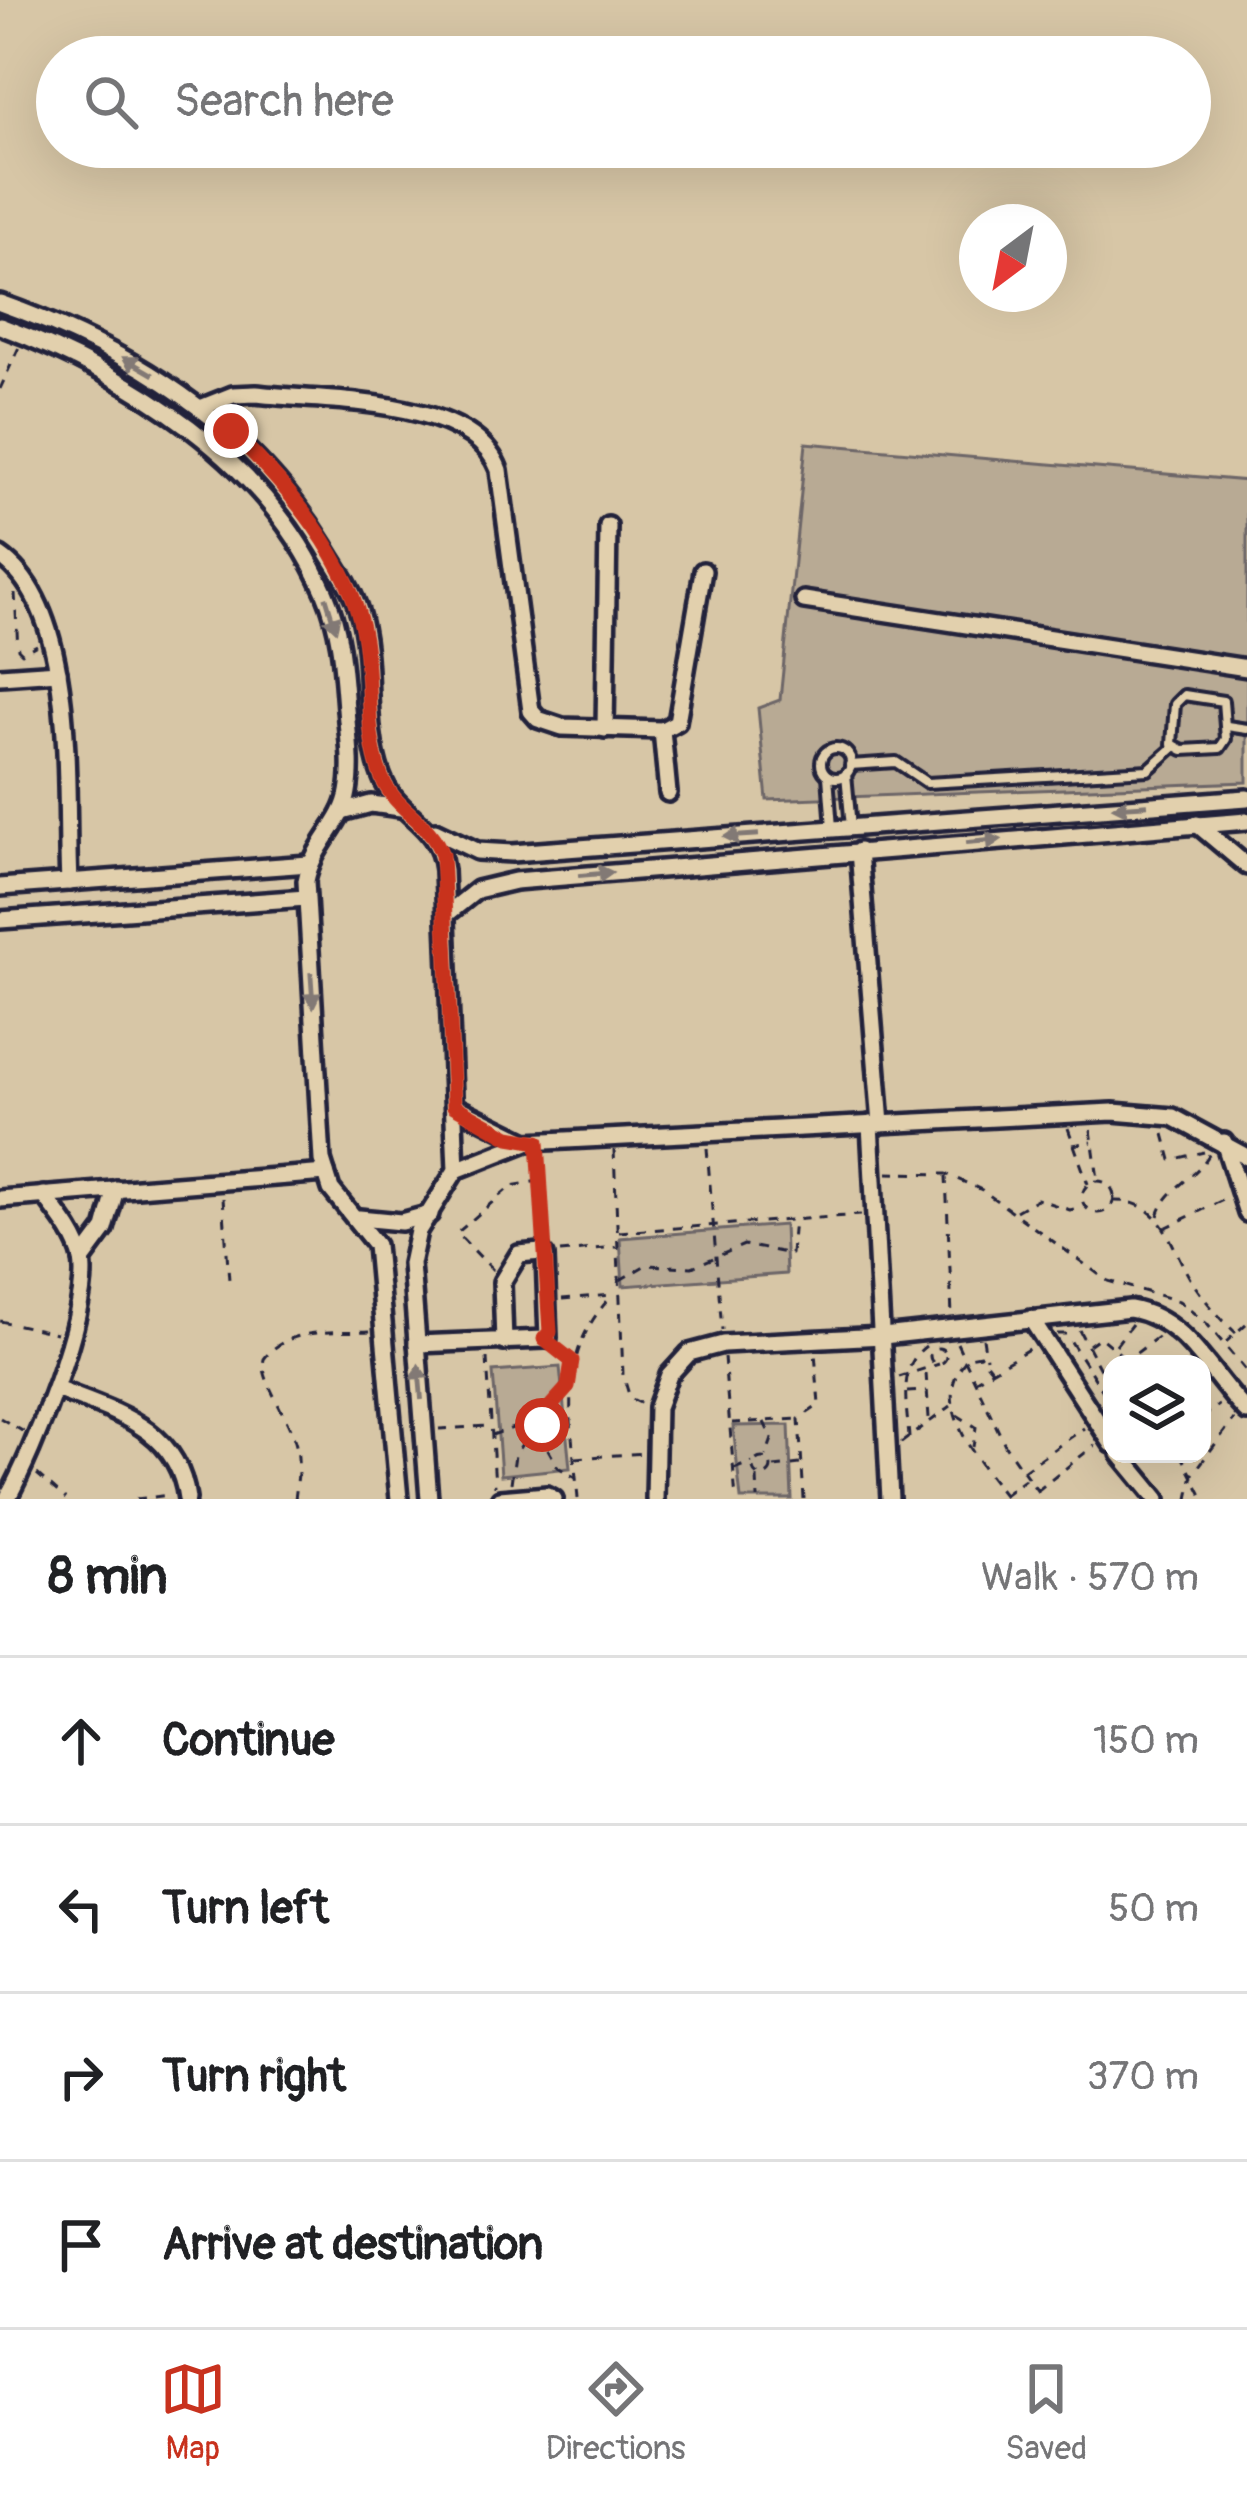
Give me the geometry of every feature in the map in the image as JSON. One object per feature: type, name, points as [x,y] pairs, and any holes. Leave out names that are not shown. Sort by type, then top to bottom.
[{"type":"street","points":[[0,303],[90,339],[203,407],[286,490],[346,583],[364,638],[376,759],[401,808]]},
{"type":"street","points":[[0,326],[158,405],[225,458],[273,511],[309,563],[333,615],[344,668],[350,761],[342,812],[322,836],[309,864],[306,898],[326,1173],[338,1200],[376,1245],[399,1499]]},
{"type":"street","points":[[203,407],[233,395],[256,394],[440,417],[480,437],[499,470],[531,711],[549,725],[662,730],[677,722],[683,709],[703,571]]},
{"type":"street","points":[[604,729],[608,526]]},
{"type":"street","points":[[0,556],[39,599],[56,645],[69,882]]},
{"type":"street","points":[[804,600],[1247,668]]},
{"type":"street","points":[[0,676],[58,672]]},
{"type":"street","points":[[662,730],[668,793]]},
{"type":"street","points":[[350,761],[360,771],[376,759]]},
{"type":"street","points":[[342,812],[371,804],[401,808],[476,851],[525,852],[1247,798]]},
{"type":"street","points":[[447,914],[477,890],[529,880],[1247,820]]},
{"type":"street","points":[[1197,824],[1247,866]]},
{"type":"street","points":[[429,827],[442,855],[447,914],[456,1170],[413,1247],[429,1499]]},
{"type":"street","points":[[859,851],[890,1499]]},
{"type":"street","points":[[525,852],[529,880]]},
{"type":"street","points":[[0,887],[309,864]]},
{"type":"street","points":[[0,920],[306,898]]},
{"type":"street","points":[[454,1106],[491,1129],[533,1142]]},
{"type":"street","points":[[456,1170],[533,1142],[1089,1113],[1160,1114],[1247,1157]]},
{"type":"street","points":[[1217,1143],[1247,1213]]},
{"type":"street","points":[[0,1198],[326,1173]]},
{"type":"street","points":[[7,1499],[26,1466],[56,1389],[70,1338],[82,1260],[105,1229],[116,1189]]},
{"type":"street","points":[[44,1195],[82,1260]]},
{"type":"street","points":[[356,1217],[401,1222],[430,1214]]},
{"type":"street","points":[[417,1345],[486,1344],[544,1339],[550,1336],[544,1253],[520,1254],[503,1280],[504,1342]]},
{"type":"street","points":[[655,1499],[657,1407],[679,1361],[723,1344],[951,1333],[984,1324],[1072,1314],[1146,1312],[1173,1326],[1240,1405]]},
{"type":"street","points":[[1030,1319],[1103,1432]]},
{"type":"street","points":[[56,1389],[151,1430],[175,1458],[187,1496]]},
{"type":"street","points":[[1127,1463],[1157,1499]]},
{"type":"street","points":[[504,1499],[547,1495],[554,1499]]},
{"type":"lane","points":[[828,776],[896,762],[921,782],[1148,770],[1174,747],[1220,748],[1227,710],[1219,698],[1184,695],[1175,704],[1174,747]]},
{"type":"lane","points":[[1227,726],[1247,729]]},
{"type":"lane","points":[[832,830],[828,776],[820,763],[827,751],[845,752],[851,828]]},
{"type":"path","points":[[0,389],[25,336]]},
{"type":"path","points":[[28,596],[15,579],[20,652],[34,650],[40,633]]},
{"type":"path","points":[[1089,1113],[1098,1181]]},
{"type":"path","points":[[1160,1114],[1171,1160],[1217,1143]]},
{"type":"path","points":[[706,1133],[736,1499]]},
{"type":"path","points":[[613,1138],[626,1391],[635,1404],[657,1407]]},
{"type":"path","points":[[533,1142],[544,1253],[617,1247]]},
{"type":"path","points":[[1084,1206],[1088,1184],[1071,1145],[1092,1142]]},
{"type":"path","points":[[1158,1218],[1170,1192],[1195,1175],[1217,1143]]},
{"type":"path","points":[[873,1173],[946,1174],[982,1190],[1108,1281],[1179,1301],[1225,1343],[1247,1372]]},
{"type":"path","points":[[946,1174],[951,1333],[1024,1475],[1043,1499]]},
{"type":"path","points":[[222,1181],[229,1280]]},
{"type":"path","points":[[503,1280],[457,1233],[511,1186],[540,1181]]},
{"type":"path","points":[[1014,1214],[1037,1198],[1070,1210],[1084,1206],[1105,1213],[1114,1201],[1111,1187],[1098,1181],[1088,1184]]},
{"type":"path","points":[[1166,1228],[1238,1193]]},
{"type":"path","points":[[1114,1201],[1135,1203],[1158,1218],[1195,1285],[1236,1333]]},
{"type":"path","points":[[617,1232],[875,1214]]},
{"type":"path","points":[[619,1281],[646,1265],[692,1267],[753,1244],[791,1254],[794,1220]]},
{"type":"path","points":[[578,1499],[568,1387],[572,1361],[592,1319],[613,1295]]},
{"type":"path","points":[[548,1300],[620,1295]]},
{"type":"path","points":[[1115,1347],[1146,1312]]},
{"type":"path","points":[[1072,1314],[1103,1376]]},
{"type":"path","points":[[0,1321],[70,1338]]},
{"type":"path","points":[[1225,1343],[1247,1323]]},
{"type":"path","points":[[984,1324],[986,1359],[992,1370]]},
{"type":"path","points":[[1134,1355],[1173,1326]]},
{"type":"path","points":[[296,1499],[298,1451],[283,1408],[265,1378],[264,1359],[279,1342],[301,1335],[385,1330]]},
{"type":"path","points":[[909,1438],[906,1376],[915,1354],[951,1333]]},
{"type":"path","points":[[974,1381],[1044,1340],[1066,1334],[1103,1391]]},
{"type":"path","points":[[1088,1347],[1096,1336],[1120,1355]]},
{"type":"path","points":[[730,1423],[800,1419],[819,1405],[814,1338]]},
{"type":"path","points":[[544,1339],[572,1361]]},
{"type":"path","points":[[486,1344],[492,1435],[504,1499]]},
{"type":"path","points":[[939,1364],[930,1354],[936,1348],[946,1353],[962,1351]]},
{"type":"path","points":[[885,1380],[926,1372],[946,1353]]},
{"type":"path","points":[[986,1359],[975,1354],[952,1377],[952,1405],[972,1448],[1005,1497],[1024,1475],[1095,1420]]},
{"type":"path","points":[[926,1372],[929,1419]]},
{"type":"path","points":[[568,1387],[541,1417],[537,1432],[558,1467],[576,1478]]},
{"type":"path","points":[[907,1392],[927,1391]]},
{"type":"path","points":[[888,1444],[909,1438],[952,1405]]},
{"type":"path","points":[[1211,1415],[1240,1405]]},
{"type":"path","points":[[1188,1499],[1193,1474],[1240,1405]]},
{"type":"path","points":[[518,1427],[524,1411],[541,1417]]},
{"type":"path","points":[[956,1415],[976,1427],[972,1448]]},
{"type":"path","points":[[0,1418],[37,1440]]},
{"type":"path","points":[[800,1419],[804,1499]]},
{"type":"path","points":[[733,1469],[765,1458],[772,1439],[764,1421]]},
{"type":"path","points":[[424,1430],[491,1426]]},
{"type":"path","points":[[492,1435],[518,1427]]},
{"type":"path","points":[[518,1427],[528,1434],[537,1432]]},
{"type":"path","points":[[504,1499],[512,1465],[528,1434]]},
{"type":"path","points":[[1036,1491],[1103,1445]]},
{"type":"path","points":[[574,1458],[653,1452]]},
{"type":"path","points":[[765,1458],[772,1467]]},
{"type":"path","points":[[754,1462],[758,1499]]},
{"type":"path","points":[[1186,1463],[1204,1499]]},
{"type":"path","points":[[757,1475],[765,1476],[772,1467],[802,1464]]},
{"type":"path","points":[[26,1466],[66,1499]]},
{"type":"path","points":[[136,1499],[187,1496]]},
{"type":"shaded area","points":[[806,443],[1247,481],[1247,782],[767,800],[758,708],[780,700]]},
{"type":"shaded area","points":[[784,1225],[786,1274],[623,1286],[620,1238]]},
{"type":"shaded area","points":[[560,1367],[570,1468],[501,1475],[493,1372]]},
{"type":"shaded area","points":[[789,1425],[792,1499],[741,1499],[733,1426]]},
{"type":"route","points":[[231,431],[286,490],[346,583],[359,610],[381,775],[401,808],[429,827],[442,855],[454,1106],[509,1137],[538,1142],[550,1332],[544,1339],[572,1361],[568,1387],[541,1417],[542,1425]]}]
